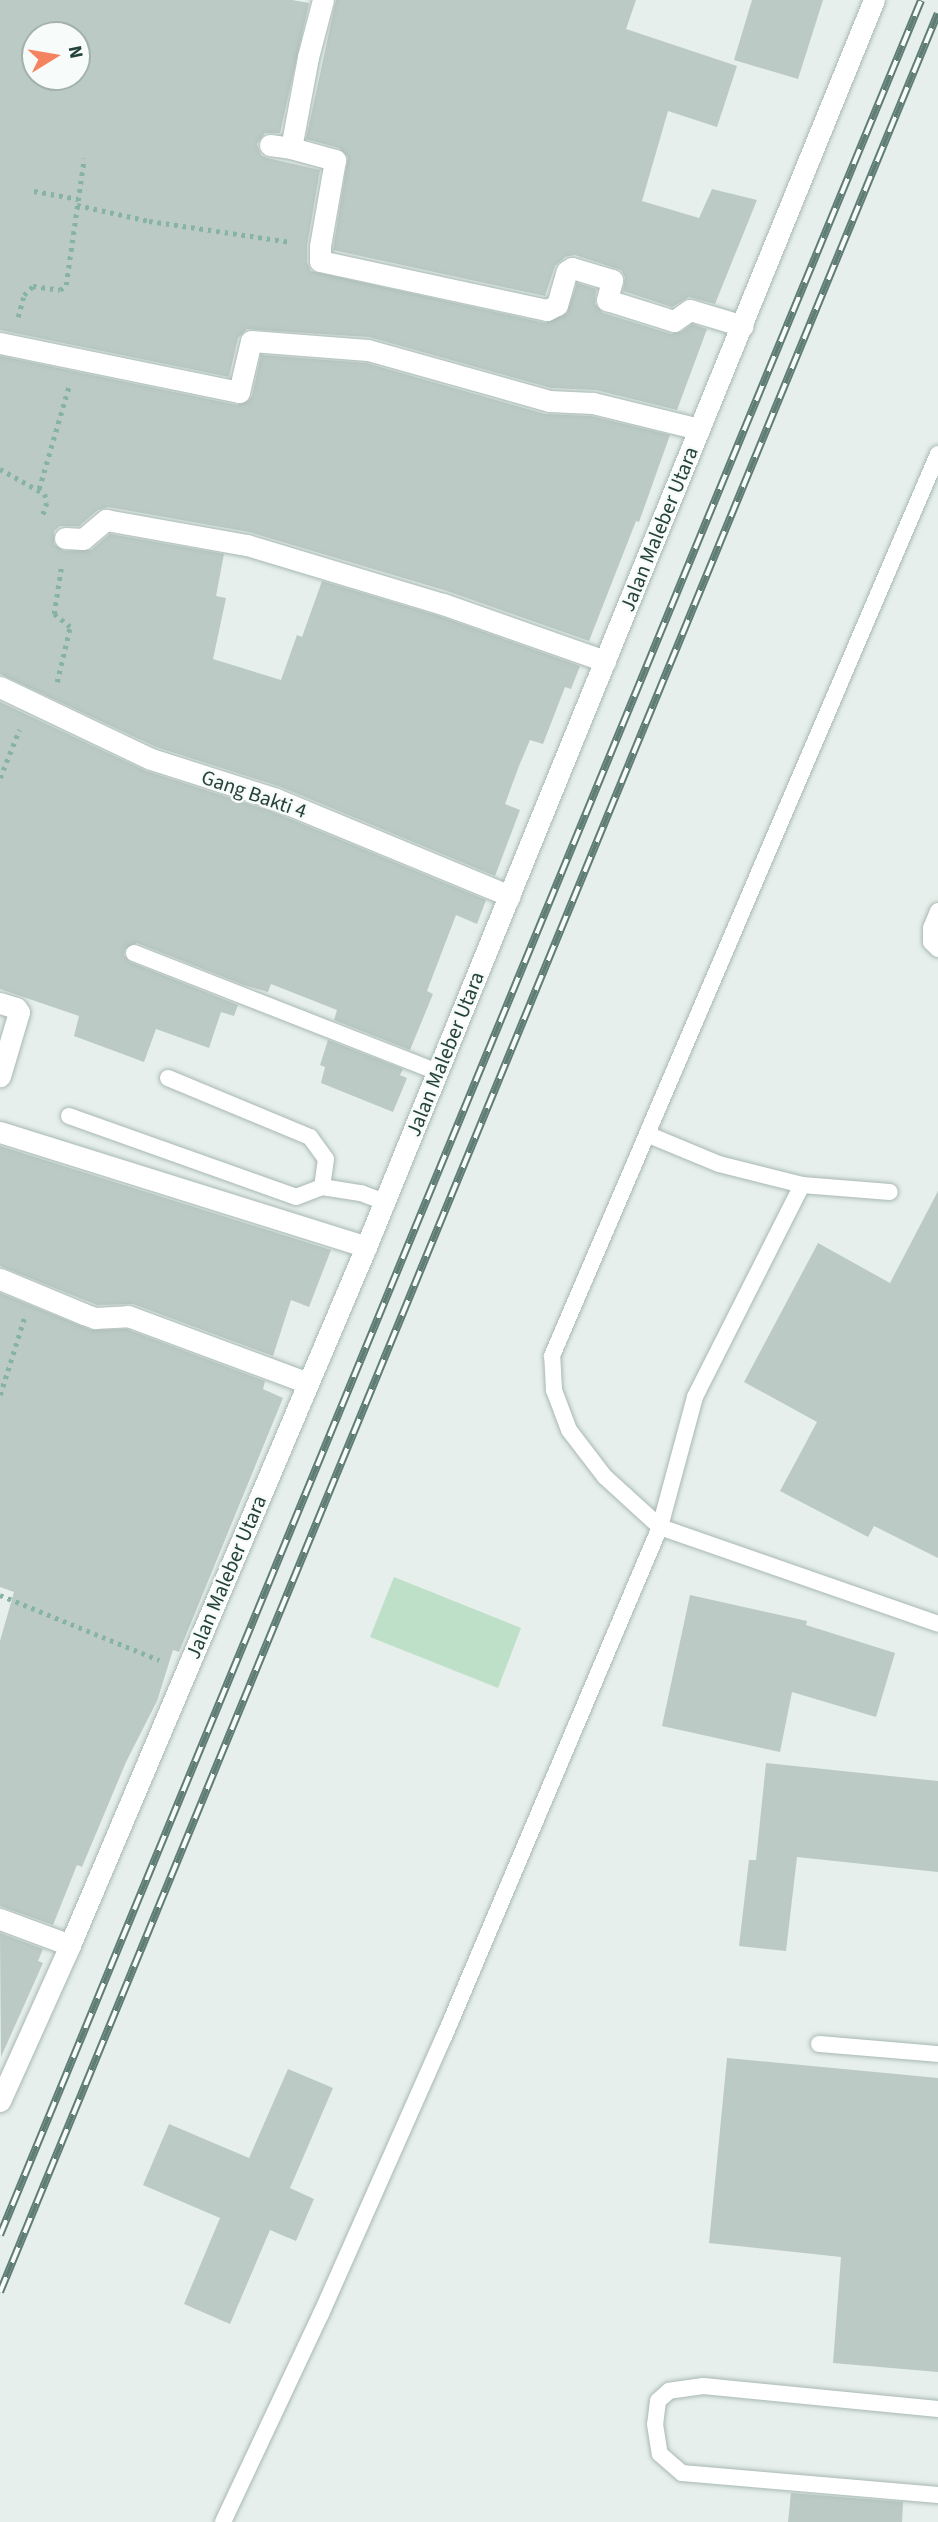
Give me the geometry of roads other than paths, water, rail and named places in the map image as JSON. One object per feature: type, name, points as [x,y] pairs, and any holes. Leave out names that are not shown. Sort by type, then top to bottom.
[{"type":"street","points":[[323,0],[280,147],[335,160],[320,246],[320,261],[547,310],[558,305],[567,271],[579,270],[612,280],[607,300],[674,321],[690,310],[743,326]]},
{"type":"street","name":"Jalan Maleber Utara","points":[[0,2101],[70,1945],[366,1247],[874,0]]},
{"type":"street","points":[[5,344],[239,392],[251,341],[368,350],[549,401],[593,403],[699,429]]},
{"type":"street","points":[[65,538],[83,539],[106,520],[247,545],[443,604],[605,662]]},
{"type":"street","name":"Gang Bakti 4","points":[[0,687],[151,759],[276,799],[510,896]]},
{"type":"street","points":[[0,1003],[16,1008],[19,1012],[0,1076]]},
{"type":"street","points":[[0,1132],[366,1247]]},
{"type":"street","points":[[0,1279],[95,1318],[128,1316],[308,1383]]},
{"type":"street","points":[[0,1919],[70,1945]]},
{"type":"lane","points":[[938,454],[649,1135],[552,1356],[554,1390],[569,1430],[606,1477],[660,1527],[938,1624]]},
{"type":"lane","points":[[938,911],[931,942],[938,949]]},
{"type":"lane","points":[[134,953],[438,1072]]},
{"type":"lane","points":[[168,1079],[310,1137],[326,1159],[322,1187]]},
{"type":"lane","points":[[69,1116],[296,1197],[322,1187],[361,1192],[384,1202]]},
{"type":"lane","points":[[649,1135],[719,1164],[802,1185],[890,1192]]},
{"type":"lane","points":[[223,2522],[321,2314],[433,2062],[660,1527],[695,1397],[802,1185]]},
{"type":"lane","points":[[819,2045],[938,2054]]},
{"type":"lane","points":[[938,2409],[703,2386],[669,2391],[658,2401],[655,2424],[660,2454],[682,2473],[938,2495]]},
{"type":"railway","points":[[0,2235],[921,0]]},
{"type":"railway","points":[[0,2292],[938,13]]}]
